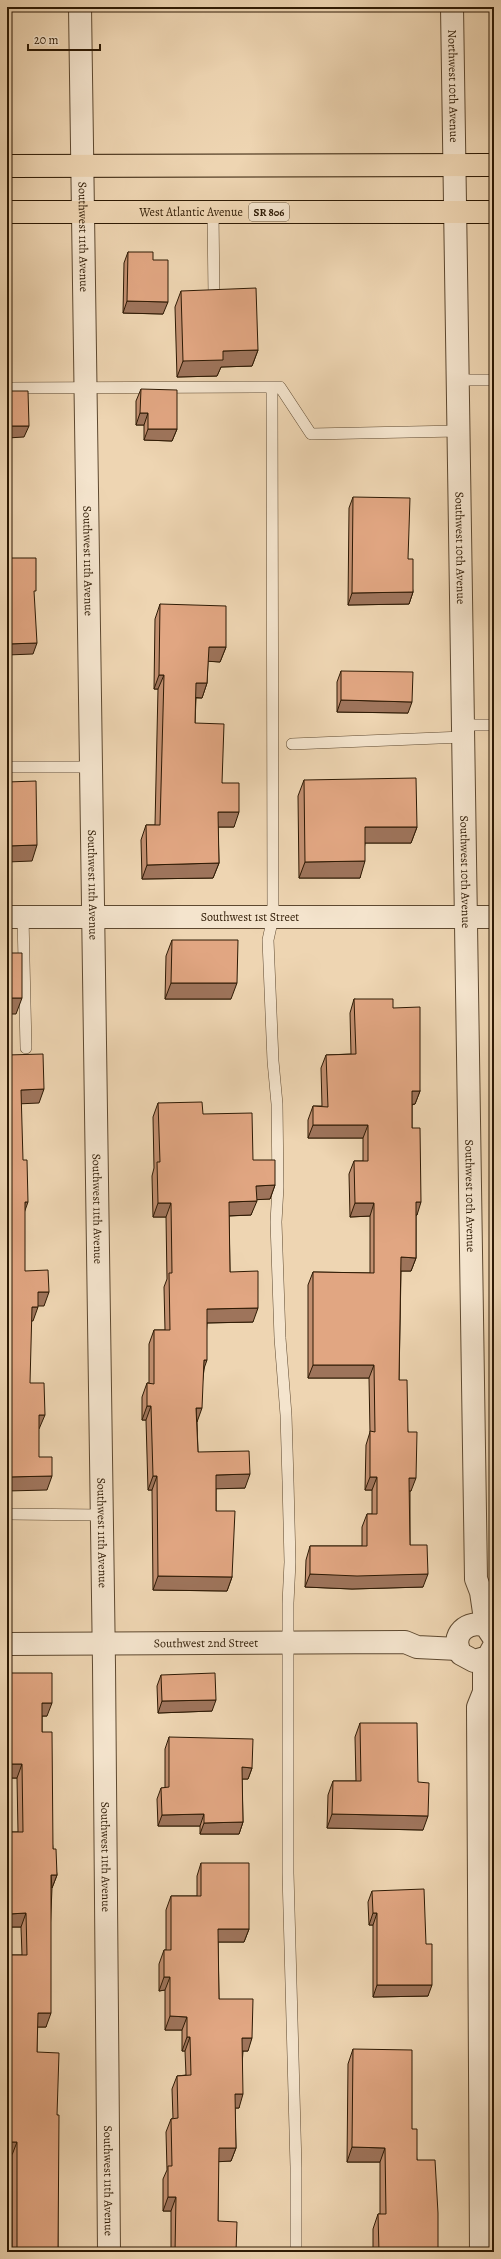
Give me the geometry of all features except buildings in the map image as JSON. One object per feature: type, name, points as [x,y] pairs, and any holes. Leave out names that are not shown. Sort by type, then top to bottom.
[{"type":"main road","points":[[7,166],[494,165]]},
{"type":"main road","name":"West Atlantic Avenue","points":[[7,212],[494,212]]},
{"type":"street","name":"Southwest 11th Avenue","points":[[80,7],[103,1644],[109,2252]]},
{"type":"street","name":"Northwest 10th Avenue","points":[[452,7],[454,165]]},
{"type":"street","name":"Southwest 10th Avenue","points":[[454,165],[476,1579],[481,1592],[482,1642],[474,1696],[478,1707],[481,2252]]},
{"type":"street","name":"Southwest 1st Street","points":[[15,917],[494,917]]},
{"type":"street","name":"Southwest 2nd Street","points":[[7,1644],[405,1642],[417,1647],[482,1642]]},
{"type":"lane","points":[[213,212],[214,296]]},
{"type":"lane","points":[[458,380],[494,380]]},
{"type":"lane","points":[[272,387],[273,917],[268,940],[273,1061],[277,1104],[277,1269],[288,1481],[290,1562],[288,1643],[288,1873],[296,2167],[296,2252]]},
{"type":"lane","points":[[7,388],[280,387],[311,434],[458,431]]},
{"type":"lane","points":[[292,744],[463,731],[494,725]]},
{"type":"lane","points":[[7,767],[91,767]]},
{"type":"lane","points":[[15,917],[26,1048]]},
{"type":"lane","points":[[7,1514],[101,1515]]}]
